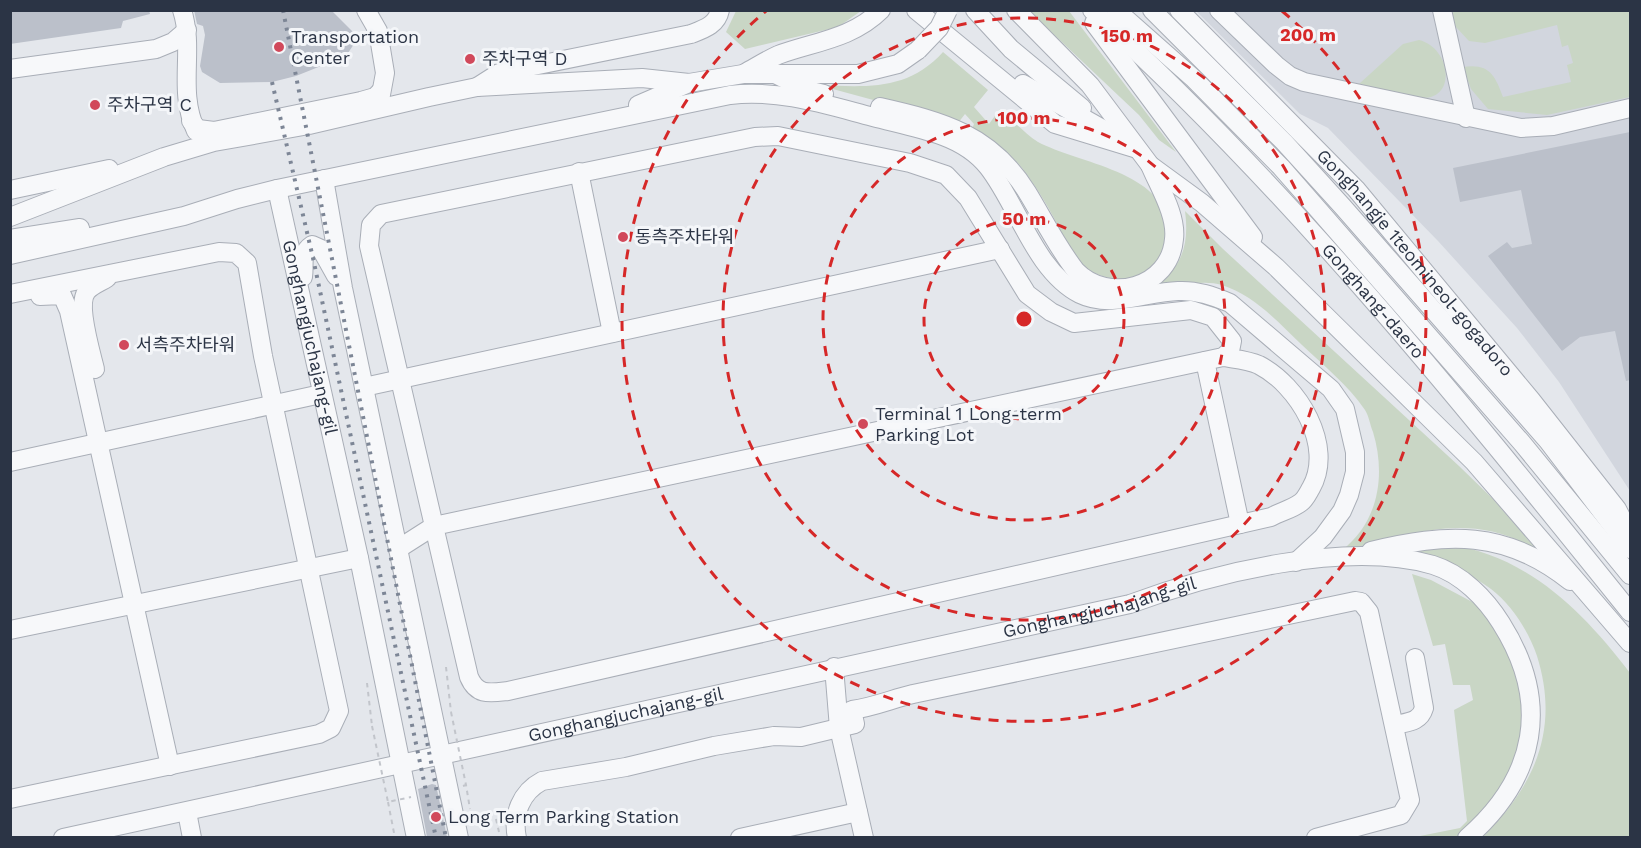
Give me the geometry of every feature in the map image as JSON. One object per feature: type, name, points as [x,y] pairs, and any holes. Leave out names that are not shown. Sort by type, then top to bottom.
[{"type":"street","points":[[182,10],[187,30],[184,78],[186,103],[198,135],[214,142]]},
{"type":"street","points":[[366,10],[378,31],[385,73],[380,100],[370,112]]},
{"type":"street","points":[[477,87],[499,73],[691,34],[709,27],[718,19],[720,10]]},
{"type":"street","points":[[916,10],[1055,124],[1137,149]]},
{"type":"street","points":[[938,10],[1030,90],[1137,149]]},
{"type":"street","points":[[500,142],[590,115],[645,103],[689,83],[743,74],[858,74],[898,64],[918,50],[939,28],[948,10]]},
{"type":"street","points":[[967,10],[1118,137]]},
{"type":"street","points":[[975,10],[1011,49]]},
{"type":"street","points":[[1017,10],[1090,85],[1150,165],[1202,203],[1276,267],[1474,462],[1605,611],[1630,643]]},
{"type":"street","points":[[1084,10],[1276,267]]},
{"type":"street","name":"Gonghang-daero","points":[[1092,10],[1212,123],[1343,264],[1459,400],[1630,612]]},
{"type":"street","name":"Gonghangje 1teomineol-gogadoro","points":[[1116,10],[1192,78],[1281,167],[1522,443],[1630,575]]},
{"type":"street","points":[[1152,10],[1284,142],[1359,224],[1548,441],[1630,549]]},
{"type":"street","name":"Gonghangje 1teomineol-gogadoro","points":[[1179,10],[1356,189],[1532,401],[1628,523]]},
{"type":"street","points":[[1219,10],[1276,65],[1297,79],[1466,118],[1521,128],[1553,126],[1630,108]]},
{"type":"street","points":[[1442,10],[1466,118]]},
{"type":"street","points":[[743,74],[777,56],[835,39],[877,14]]},
{"type":"street","points":[[10,69],[156,49],[173,42],[187,30]]},
{"type":"street","points":[[775,74],[807,90],[913,114],[969,134],[995,154],[1018,179],[1076,271],[1088,282],[1106,289],[1120,290],[1143,284],[1161,270],[1171,251],[1175,238],[1174,224],[1150,165]]},
{"type":"street","points":[[10,217],[164,157],[214,142],[370,112],[477,87],[642,78],[689,83]]},
{"type":"street","points":[[191,121],[198,129],[214,131],[375,98],[381,91]]},
{"type":"street","points":[[10,255],[184,216],[277,189],[748,93],[773,94],[831,106],[944,136],[966,147],[987,165],[1059,280],[1096,300],[1175,291],[1211,295],[1230,303],[1331,390],[1345,410],[1355,452],[1355,472],[1342,511],[1323,537],[1296,561]]},
{"type":"street","points":[[398,549],[434,526],[1223,357],[1259,366],[1275,377],[1303,407],[1317,437],[1320,456],[1316,480],[1302,502],[1271,517],[492,693],[480,692],[473,687],[468,677],[434,526],[369,246],[371,225],[381,214],[755,137],[778,136],[910,163],[946,176],[968,198],[1028,294],[1058,316],[1074,323],[1172,310],[1202,313],[1213,316],[1232,341],[1230,351],[1223,357]]},
{"type":"street","points":[[10,190],[164,157]]},
{"type":"street","points":[[579,172],[612,333]]},
{"type":"street","points":[[324,179],[343,288],[459,837]]},
{"type":"street","name":"Gonghangjuchajang-gil","points":[[277,189],[359,558],[416,837]]},
{"type":"street","points":[[10,239],[207,209]]},
{"type":"street","points":[[300,296],[303,259],[306,249],[312,245],[321,249],[343,288]]},
{"type":"street","points":[[364,387],[1000,249]]},
{"type":"street","points":[[10,799],[320,734],[331,728],[337,721],[339,711],[263,356],[248,263],[236,253],[219,252],[13,294]]},
{"type":"street","points":[[118,272],[88,289],[83,296],[82,310],[104,441],[173,765]]},
{"type":"street","points":[[13,294],[32,297],[57,293],[65,299],[104,441]]},
{"type":"street","points":[[1205,361],[1240,524]]},
{"type":"street","points":[[10,462],[321,394]]},
{"type":"street","points":[[1354,555],[1430,538],[1481,540],[1512,549],[1548,566],[1585,592],[1605,611]]},
{"type":"street","name":"Gonghangjuchajang-gil","points":[[63,837],[187,812],[834,667],[1130,604],[1179,585],[1296,561],[1354,555],[1397,558],[1435,566],[1475,590],[1493,610],[1520,657],[1529,683],[1532,726],[1522,762],[1508,794],[1467,837]]},
{"type":"street","points":[[10,630],[359,558]]},
{"type":"street","points":[[517,837],[515,818],[520,804],[534,785],[542,781],[626,767],[714,746],[774,736],[801,737],[855,724],[852,710],[879,706],[885,701],[913,693],[1355,601],[1361,602],[1369,612],[1410,792],[1407,808],[1401,815],[1316,837]]},
{"type":"street","points":[[1395,725],[1415,721],[1422,715],[1424,708],[1415,658]]},
{"type":"street","points":[[834,667],[839,728],[864,837]]},
{"type":"street","points":[[187,812],[192,837]]},
{"type":"street","points":[[740,837],[858,812]]},
{"type":"path","points":[[446,667],[451,712],[466,785]]},
{"type":"path","points":[[367,684],[372,726],[394,837]]},
{"type":"path","points":[[388,802],[411,797]]},
{"type":"path","points":[[496,819],[501,837]]},
{"type":"shaded area","points":[[1196,11],[1630,11],[1630,491],[1559,382],[1517,328],[1438,241],[1328,128],[1300,114]]},
{"type":"green space","points":[[736,11],[861,11],[838,27],[745,49],[726,32]]},
{"type":"green space","points":[[1029,11],[1069,11],[1176,152],[1159,140],[1139,115]]},
{"type":"green space","points":[[1451,11],[1630,11],[1630,97],[1547,115],[1488,109],[1471,89],[1463,67],[1479,67],[1490,72],[1503,97],[1571,82],[1567,65],[1573,63],[1568,45],[1562,47],[1557,25],[1485,43],[1469,41],[1454,25]]},
{"type":"green space","points":[[1419,40],[1430,45],[1438,53],[1446,72],[1441,90],[1433,96],[1422,98],[1359,84],[1403,44]]},
{"type":"green space","points":[[943,52],[988,90],[974,107],[989,124],[1000,109],[1038,142],[1125,176],[1145,188],[1160,203],[1167,222],[1164,246],[1160,256],[1149,270],[1134,278],[1116,279],[1086,268],[1072,253],[1036,187],[1022,168],[1005,151],[972,129],[974,124],[965,114],[958,123],[818,85],[869,86],[901,80],[930,65]]},
{"type":"green space","points":[[1185,211],[1223,249],[1459,466],[1493,499],[1537,550],[1512,538],[1464,528],[1416,533],[1341,551],[1364,526],[1376,497],[1379,481],[1377,448],[1366,412],[1335,376],[1274,318],[1245,296],[1213,283],[1145,291],[1167,276],[1180,258],[1186,237]]},
{"type":"green space","points":[[1445,544],[1474,550],[1501,560],[1527,573],[1550,589],[1593,628],[1630,673],[1630,837],[1483,837],[1517,797],[1538,754],[1544,732],[1546,708],[1543,683],[1537,656],[1529,638],[1519,619],[1499,595],[1458,570],[1398,552]]},
{"type":"green space","points":[[1412,574],[1431,580],[1478,605],[1505,637],[1528,713],[1514,775],[1461,837],[1415,837],[1460,828],[1467,821],[1454,710],[1473,700],[1470,685],[1453,685],[1445,644],[1433,646]]},
{"type":"building","points":[[10,10],[149,10],[150,14],[123,21],[121,28],[10,44]]},
{"type":"building","name":"Transportation Center","points":[[194,10],[331,10],[353,32],[354,44],[348,53],[336,60],[296,76],[272,82],[220,83],[202,72],[200,66],[205,35],[203,26],[197,24]]},
{"type":"building","points":[[1630,132],[1630,380],[1626,381],[1615,331],[1580,337],[1562,351],[1488,256],[1507,242],[1512,248],[1532,244],[1521,190],[1460,202],[1453,168]]},
{"type":"building","points":[[432,784],[436,785],[447,837],[427,837],[418,789]]},
{"type":"railway","points":[[283,10],[446,838]]},
{"type":"railway","points":[[272,82],[313,258],[436,838]]},
{"type":"place","name":"Transportation Center","points":[[279,47]]},
{"type":"place","name":"주차구역 D","points":[[470,59]]},
{"type":"place","name":"주차구역 C","points":[[95,105]]},
{"type":"place","name":"동측주차타워","points":[[623,237]]},
{"type":"place","name":"서측주차타워","points":[[124,345]]},
{"type":"place","name":"Terminal 1 Long-term Parking Lot","points":[[863,424]]},
{"type":"place","name":"Long Term Parking Station","points":[[436,817]]}]
